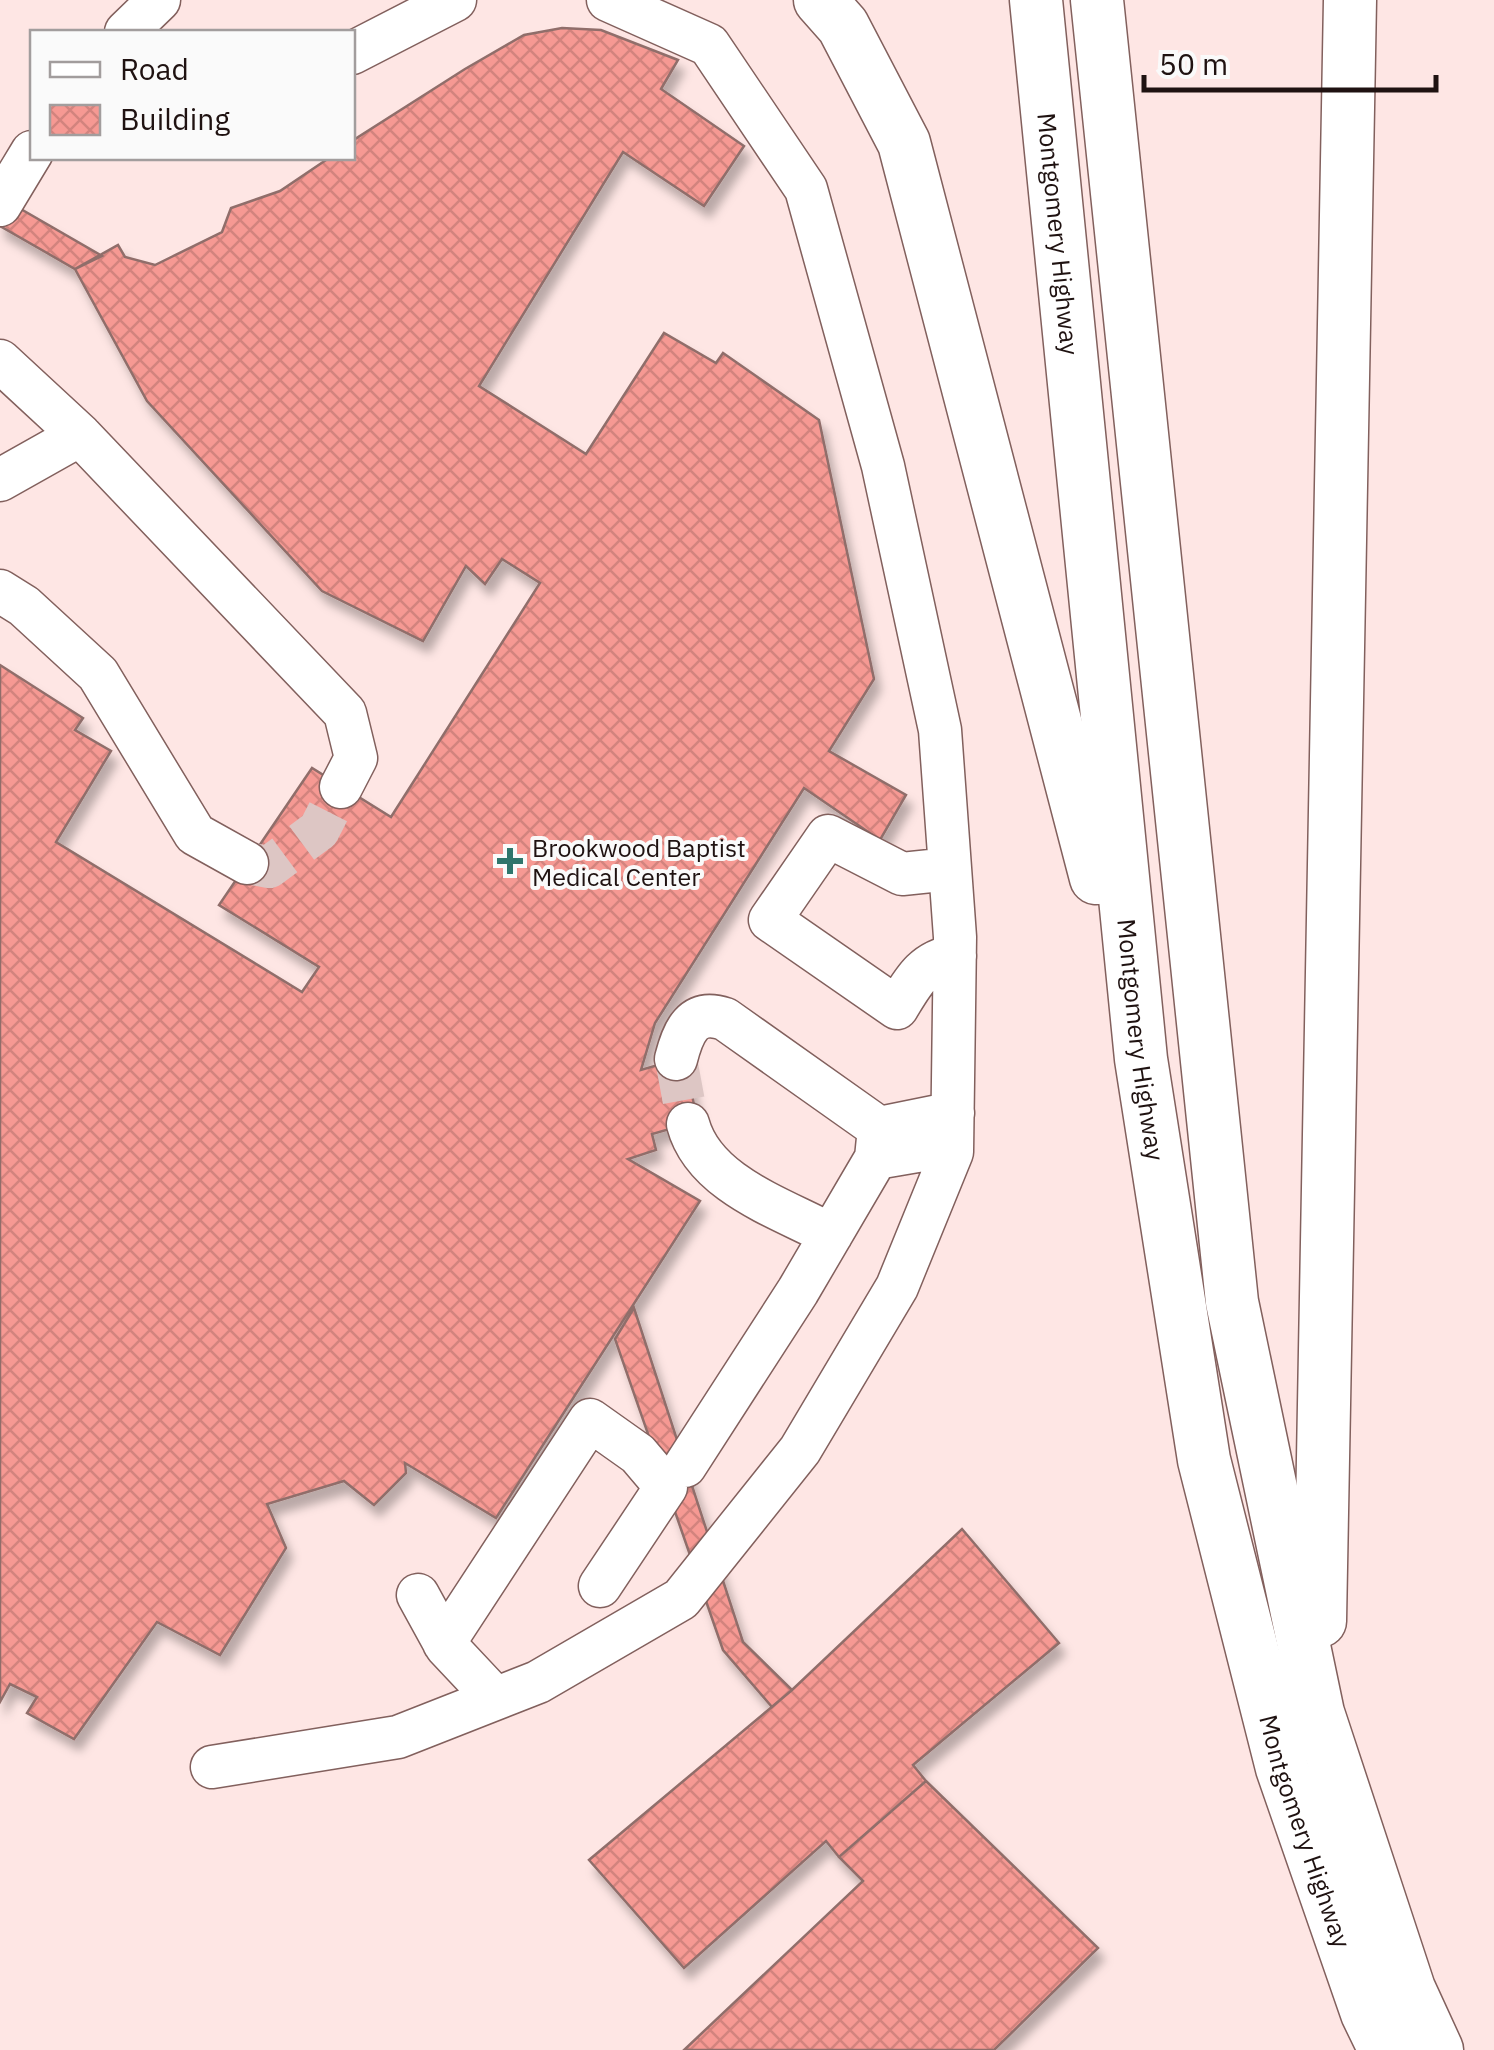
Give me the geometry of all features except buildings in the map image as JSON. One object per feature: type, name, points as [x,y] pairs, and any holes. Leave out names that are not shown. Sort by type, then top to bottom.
[{"type":"main road","points":[[820,0],[843,26],[910,160],[1141,1060]]},
{"type":"main road","name":"Montgomery Highway","points":[[1036,0],[1141,1060],[1204,1460],[1282,1768],[1387,2017],[1437,2050]]},
{"type":"main road","name":"Montgomery Highway","points":[[1098,0],[1232,1302],[1387,2017]]},
{"type":"main road","points":[[1318,1712],[1350,0]]},
{"type":"street","points":[[128,30],[160,0]]},
{"type":"street","points":[[355,51],[455,0]]},
{"type":"street","points":[[212,1767],[398,1737],[538,1682],[680,1599],[810,1434],[898,1286],[953,1129],[955,956],[940,730],[883,466],[806,189],[709,45],[608,0]]},
{"type":"street","points":[[0,204],[30,155]]},
{"type":"street","points":[[0,361],[80,435],[345,713],[356,758],[341,786]]},
{"type":"street","points":[[0,480],[80,435]]},
{"type":"street","points":[[0,590],[24,606],[98,674],[194,834],[247,863]]},
{"type":"street","points":[[950,869],[902,874],[828,836],[770,920],[897,1008],[921,970],[938,959],[955,956]]},
{"type":"street","points":[[676,1060],[683,1032],[694,1020],[712,1014],[725,1019],[878,1143],[953,1129]]},
{"type":"street","points":[[688,1124],[704,1160],[721,1174],[832,1235]]},
{"type":"street","points":[[685,1466],[832,1235],[878,1143]]},
{"type":"street","points":[[444,1643],[590,1420],[638,1454],[666,1487],[600,1586]]},
{"type":"street","points":[[418,1595],[444,1643],[494,1697]]},
{"type":"tunnel","points":[[247,863],[269,867],[319,830],[341,787]]},
{"type":"tunnel","points":[[676,1059],[688,1124]]},
{"type":"place","name":"Brookwood Baptist Medical Center","points":[[510,861]]}]
